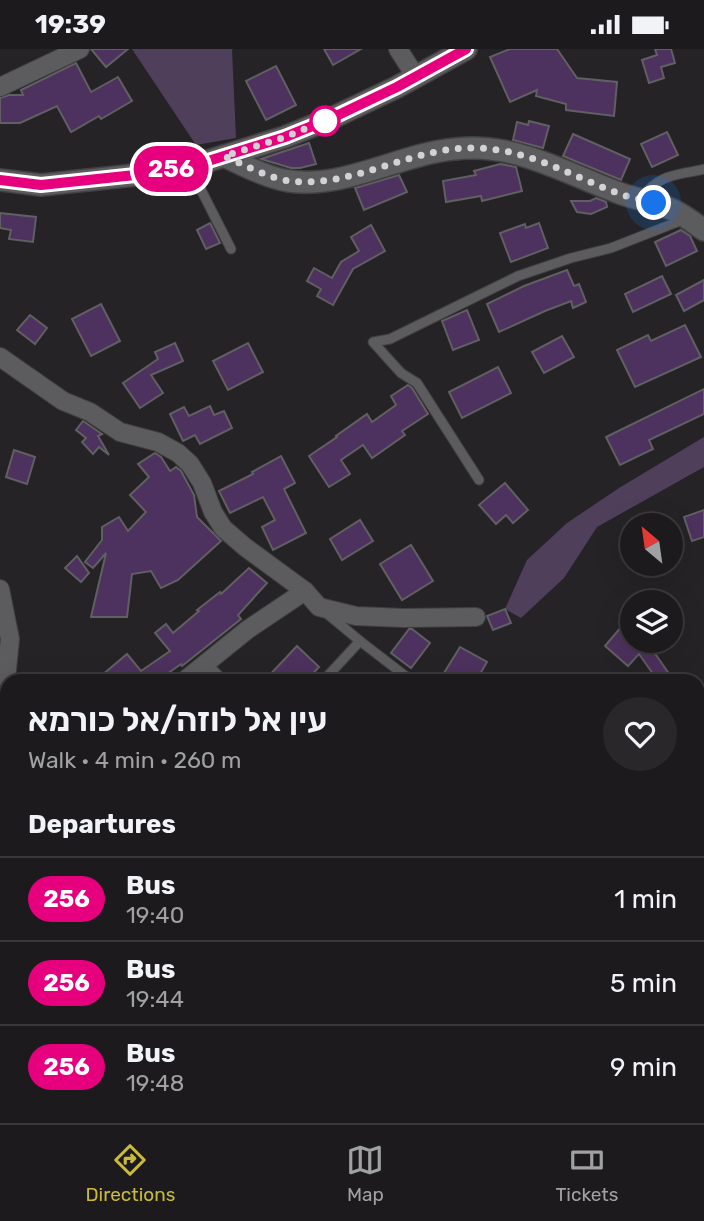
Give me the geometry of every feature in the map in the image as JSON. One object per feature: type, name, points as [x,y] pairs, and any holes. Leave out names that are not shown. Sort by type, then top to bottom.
[{"type":"street","points":[[0,87],[80,49]]},
{"type":"street","points":[[398,49],[416,77]]},
{"type":"street","points":[[0,180],[41,185],[154,173],[224,156],[285,137],[332,118],[466,49]]},
{"type":"street","points":[[224,156],[285,181],[314,183],[453,149],[477,148],[512,152],[540,160],[623,195],[674,210],[695,224]]},
{"type":"street","points":[[0,357],[63,401],[89,412],[120,432],[158,442],[178,453],[190,464],[202,483],[213,512],[223,528],[305,591],[319,607],[356,616],[476,617]]},
{"type":"street","points":[[0,589],[10,639],[6,674]]},
{"type":"street","points":[[192,674],[247,630],[305,591]]},
{"type":"lane","points":[[188,165],[231,249]]},
{"type":"lane","points":[[640,199],[651,185],[668,176],[704,169]]},
{"type":"lane","points":[[480,480],[416,383],[401,373],[373,342],[390,339],[518,276],[571,258],[695,224]]},
{"type":"lane","points":[[319,607],[403,674]]},
{"type":"lane","points":[[330,674],[360,642]]},
{"type":"lane","points":[[205,662],[217,674]]},
{"type":"shaded area","points":[[132,49],[233,49],[236,138],[196,145]]},
{"type":"shaded area","points":[[704,437],[704,467],[597,527],[564,578],[521,618],[505,609],[527,560],[567,523]]},
{"type":"building","points":[[91,49],[128,49],[106,67]]},
{"type":"building","points":[[324,49],[361,49],[333,65]]},
{"type":"building","points":[[510,49],[557,49],[577,78],[617,82],[614,116],[566,110],[566,104],[536,96],[537,90],[510,102],[490,57]]},
{"type":"building","points":[[655,49],[671,49],[675,63],[661,67],[664,78],[649,83],[642,60],[657,55]]},
{"type":"building","points":[[76,63],[91,92],[118,77],[132,101],[71,132],[57,106],[20,123],[0,123],[0,98],[23,95],[21,90]]},
{"type":"building","points":[[276,66],[296,105],[266,120],[246,81]]},
{"type":"building","points":[[529,121],[549,126],[543,148],[513,140],[517,122],[528,125]]},
{"type":"building","points":[[667,132],[678,155],[652,167],[641,144]]},
{"type":"building","points":[[573,134],[630,159],[621,180],[563,156]]},
{"type":"building","points":[[309,143],[316,164],[291,168],[261,159]]},
{"type":"building","points":[[500,164],[516,167],[522,191],[482,201],[481,196],[446,202],[443,181],[476,175],[474,171]]},
{"type":"building","points":[[399,175],[407,192],[364,210],[355,188]]},
{"type":"building","points":[[596,198],[606,202],[607,207],[591,214],[577,212],[571,201],[590,201]]},
{"type":"building","points":[[0,213],[36,217],[33,242],[9,239],[11,230],[0,228]]},
{"type":"building","points":[[210,223],[220,243],[206,249],[197,230]]},
{"type":"building","points":[[539,223],[548,248],[511,262],[500,233],[525,224],[526,228]]},
{"type":"building","points":[[371,225],[385,251],[353,269],[333,305],[317,296],[321,289],[307,281],[314,268],[332,278],[341,262],[359,251],[351,237]]},
{"type":"building","points":[[681,230],[690,236],[697,251],[666,266],[655,242]]},
{"type":"building","points":[[567,270],[574,286],[579,284],[586,302],[573,308],[571,301],[499,332],[487,304]]},
{"type":"building","points":[[662,276],[671,294],[633,312],[625,294]]},
{"type":"building","points":[[704,280],[704,300],[684,311],[676,295]]},
{"type":"building","points":[[101,304],[120,341],[91,356],[72,319]]},
{"type":"building","points":[[467,310],[479,340],[453,350],[442,321]]},
{"type":"building","points":[[30,315],[47,328],[35,344],[17,330]]},
{"type":"building","points":[[685,325],[701,357],[635,387],[617,350],[648,335],[651,341]]},
{"type":"building","points":[[562,336],[574,357],[544,373],[532,352]]},
{"type":"building","points":[[175,343],[183,361],[151,375],[163,393],[140,408],[123,383],[158,359],[155,352]]},
{"type":"building","points":[[248,343],[263,372],[228,390],[213,361]]},
{"type":"building","points":[[498,367],[511,393],[462,418],[449,392]]},
{"type":"building","points":[[408,385],[428,414],[402,431],[405,435],[372,458],[363,445],[341,460],[350,474],[329,487],[309,456],[367,414],[372,422],[396,405],[391,396]]},
{"type":"building","points":[[704,389],[704,414],[649,440],[653,449],[620,465],[606,437]]},
{"type":"building","points":[[210,406],[214,415],[224,411],[232,428],[200,444],[195,435],[183,441],[170,414],[184,407],[189,416]]},
{"type":"building","points":[[83,421],[102,434],[98,436],[109,455],[99,447],[93,454],[82,442],[86,438],[76,430]]},
{"type":"building","points":[[14,450],[35,457],[27,484],[6,477]]},
{"type":"building","points":[[155,453],[170,471],[176,467],[181,471],[194,495],[197,517],[221,541],[178,580],[161,588],[151,571],[132,574],[127,617],[91,617],[106,553],[93,568],[85,562],[102,540],[102,527],[119,517],[128,531],[146,512],[130,495],[149,477],[138,464]]},
{"type":"building","points":[[281,456],[295,483],[284,489],[306,533],[273,550],[262,527],[275,520],[263,497],[230,513],[219,491]]},
{"type":"building","points":[[505,483],[528,510],[513,523],[506,515],[496,524],[479,505]]},
{"type":"building","points":[[704,510],[704,537],[692,541],[684,517]]},
{"type":"building","points":[[360,520],[373,541],[342,560],[330,539]]},
{"type":"building","points":[[411,545],[433,581],[402,600],[380,564]]},
{"type":"building","points":[[77,556],[89,573],[81,582],[65,568]]},
{"type":"building","points":[[249,568],[267,583],[238,615],[241,619],[182,666],[181,664],[167,674],[103,674],[127,654],[141,671],[170,651],[155,633],[166,624],[173,633],[199,611],[197,610],[220,592],[221,594]]},
{"type":"building","points":[[505,609],[511,623],[493,630],[487,616]]},
{"type":"building","points":[[620,628],[620,653],[654,653],[669,674],[653,674],[639,654],[628,666],[605,646]]},
{"type":"building","points":[[409,629],[430,643],[411,668],[391,653]]},
{"type":"building","points":[[297,646],[319,667],[312,674],[271,674]]},
{"type":"building","points":[[460,647],[487,662],[480,674],[444,673]]},
{"type":"bus line","name":"256","points":[[0,180],[41,185],[99,180],[154,173],[205,162],[285,137],[332,118],[397,87],[466,49]]},
{"type":"route","points":[[325,121],[332,118],[285,137],[224,156],[285,181],[314,183],[453,149],[477,148],[512,152],[540,160],[623,195],[654,203]]}]
